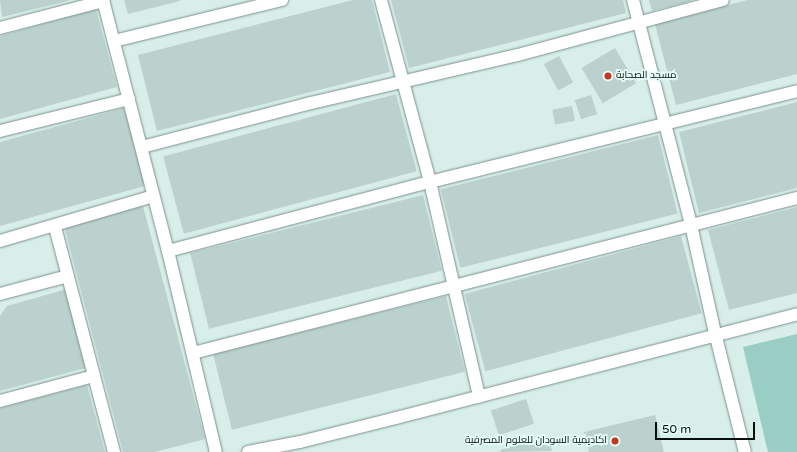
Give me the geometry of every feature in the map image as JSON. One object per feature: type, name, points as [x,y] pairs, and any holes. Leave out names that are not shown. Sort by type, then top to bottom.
[{"type":"street","points":[[0,28],[103,0],[142,147],[216,452]]},
{"type":"street","points":[[114,40],[282,0]]},
{"type":"street","points":[[381,0],[430,182],[479,396]]},
{"type":"street","points":[[633,0],[691,225],[714,333],[745,452]]},
{"type":"street","points":[[142,147],[311,103],[403,84],[723,0]]},
{"type":"street","points":[[168,251],[430,182],[797,91]]},
{"type":"street","points":[[0,131],[129,99]]},
{"type":"street","points":[[0,241],[55,227],[154,196]]},
{"type":"street","points":[[193,353],[797,198]]},
{"type":"street","points":[[55,227],[114,452]]},
{"type":"street","points":[[0,293],[68,276]]},
{"type":"street","points":[[248,452],[300,442],[714,333],[797,314]]},
{"type":"street","points":[[0,401],[94,376]]},
{"type":"green space","points":[[797,334],[797,452],[768,452],[743,347]]},
{"type":"building","points":[[0,0],[68,0],[68,1],[2,17]]},
{"type":"building","points":[[124,0],[180,0],[180,1],[128,14]]},
{"type":"building","points":[[353,0],[372,0],[390,72],[157,131],[138,55]]},
{"type":"building","points":[[391,0],[623,0],[626,13],[409,68]]},
{"type":"building","points":[[649,0],[691,0],[691,1],[652,11]]},
{"type":"building","points":[[747,0],[797,0],[797,74],[676,105],[655,24]]},
{"type":"building","points":[[96,9],[117,87],[0,119],[0,36]]},
{"type":"building","name":"مسجد الصحابة","points":[[615,48],[636,83],[603,103],[582,68]]},
{"type":"building","points":[[559,56],[573,82],[558,90],[544,64]]},
{"type":"building","points":[[396,94],[417,171],[184,234],[163,156]]},
{"type":"building","points":[[591,95],[597,114],[581,119],[575,100]]},
{"type":"building","points":[[797,102],[797,188],[699,213],[679,132]]},
{"type":"building","points":[[572,106],[575,121],[555,125],[552,110]]},
{"type":"building","points":[[124,108],[145,186],[0,226],[0,142]]},
{"type":"building","points":[[658,135],[678,214],[460,268],[441,189]]},
{"type":"building","points":[[423,195],[442,271],[209,329],[190,253]]},
{"type":"building","points":[[143,206],[205,439],[155,452],[123,452],[64,226]]},
{"type":"building","points":[[797,207],[797,293],[729,310],[708,230]]},
{"type":"building","points":[[681,236],[702,313],[485,371],[465,294]]},
{"type":"building","points":[[67,289],[89,367],[0,391],[0,316],[7,306]]},
{"type":"building","points":[[446,296],[465,372],[232,430],[213,354]]},
{"type":"building","points":[[87,385],[105,452],[0,452],[0,408]]},
{"type":"building","points":[[526,399],[534,424],[499,435],[491,410]]},
{"type":"building","points":[[655,415],[664,452],[589,452],[584,432]]},
{"type":"building","points":[[548,436],[552,451],[501,452],[500,450]]},
{"type":"place","name":"مسجد الصحابة","points":[[608,76]]},
{"type":"place","name":"اكاديمية السودان للعلوم المصرفية","points":[[615,441]]}]
